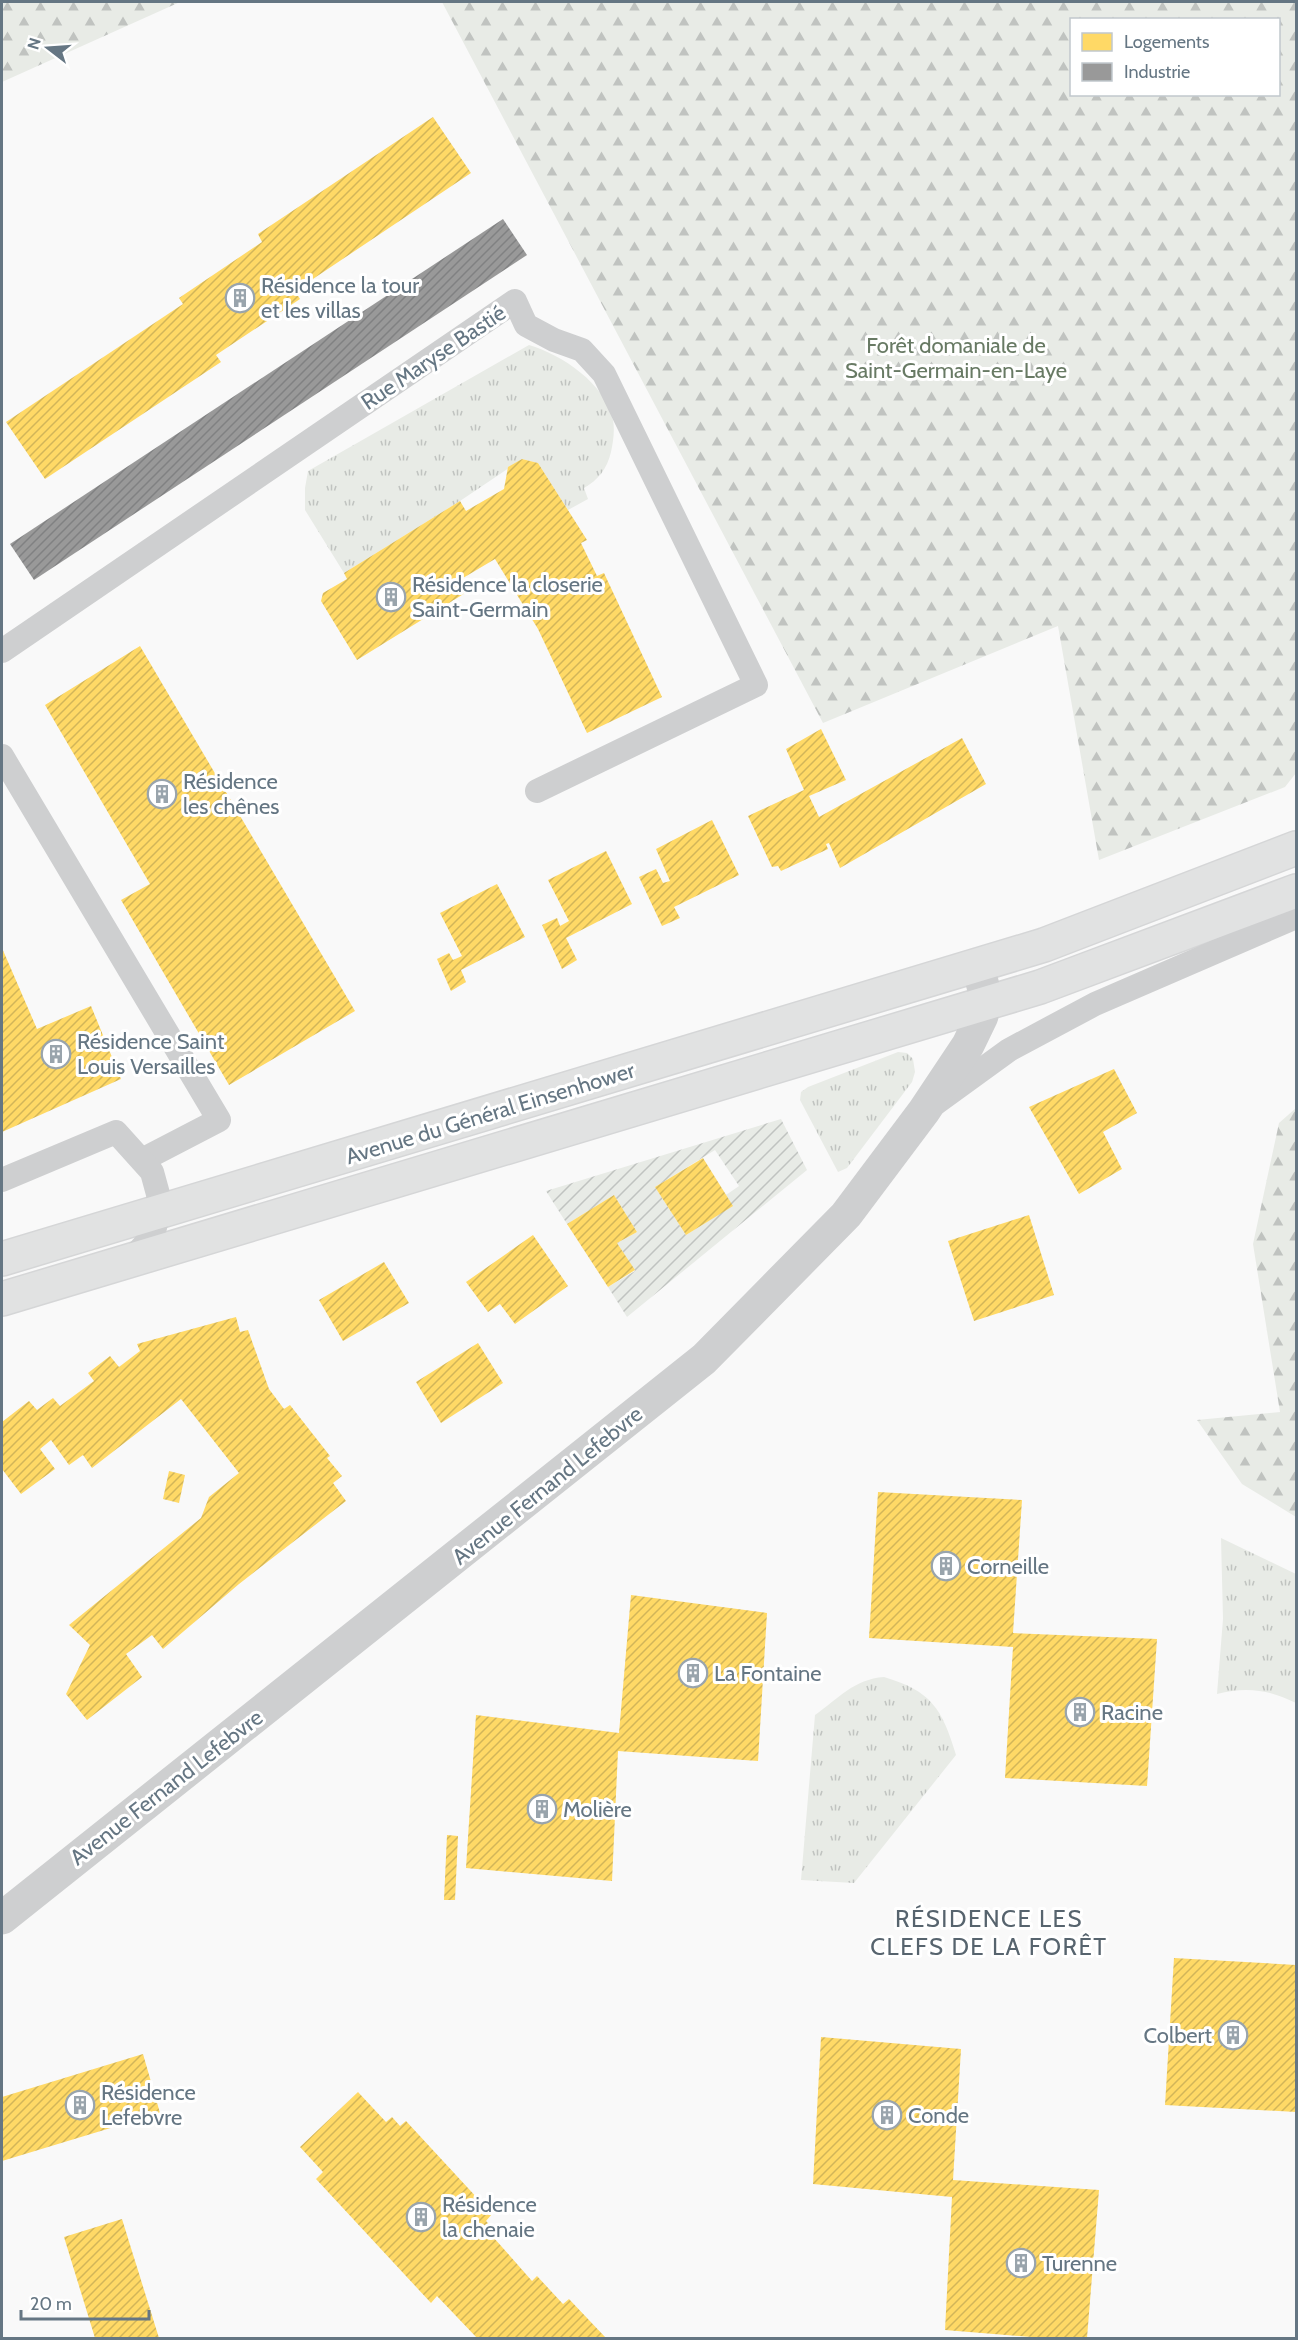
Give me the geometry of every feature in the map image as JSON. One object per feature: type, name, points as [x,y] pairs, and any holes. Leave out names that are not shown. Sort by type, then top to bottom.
[{"type":"main road","name":"Avenue du Général Einsenhower","points":[[2,1259],[978,966],[1063,939],[1296,848]]},
{"type":"main road","name":"Avenue du Général Einsenhower","points":[[2,1299],[985,1003],[1101,965],[1296,891]]},
{"type":"street","points":[[978,966],[985,1003]]},
{"type":"street","name":"Avenue Fernand Lefebvre","points":[[2,1918],[704,1359],[846,1215],[924,1111],[968,1045],[982,1016],[985,1003]]},
{"type":"lane","name":"Rue Maryse Bastié","points":[[2,651],[516,301],[526,325],[554,340],[582,350],[604,374],[756,685],[537,791]]},
{"type":"lane","points":[[2,756],[219,1120],[142,1161]]},
{"type":"lane","points":[[924,1111],[1009,1050],[1095,1004],[1296,917]]},
{"type":"lane","points":[[1101,965],[1172,972]]},
{"type":"lane","points":[[2,1180],[116,1132],[152,1172],[159,1212],[153,1235],[130,1261]]},
{"type":"green space","points":[[2,2],[180,2],[2,82]]},
{"type":"green space","name":"Forêt domaniale de Saint-Germain-en-Laye","points":[[442,2],[1296,2],[1296,773],[1285,787],[1099,860],[1058,626],[823,723]]},
{"type":"green space","points":[[529,345],[555,356],[580,372],[601,394],[613,420],[611,452],[601,473],[584,488],[588,499],[568,510],[538,463],[522,459],[460,501],[344,573],[305,510],[308,471]]},
{"type":"green space","points":[[898,1052],[907,1053],[913,1059],[915,1072],[912,1082],[847,1168],[838,1172],[800,1100],[801,1092],[808,1087]]},
{"type":"green space","points":[[1296,1108],[1296,1517],[1242,1484],[1197,1420],[1280,1412],[1253,1244],[1279,1123]]},
{"type":"green space","points":[[781,1119],[807,1170],[627,1317],[608,1287],[635,1271],[617,1243],[637,1232],[614,1195],[567,1224],[546,1191]],"holes":[[[715,1150],[739,1186],[726,1195],[732,1206],[686,1235],[655,1187]]]},
{"type":"green space","points":[[1221,1538],[1296,1574],[1296,1703],[1267,1692],[1238,1690],[1217,1694],[1223,1619]]},
{"type":"green space","points":[[884,1677],[900,1682],[924,1695],[939,1713],[956,1755],[854,1883],[801,1880],[815,1715],[855,1686]]},
{"type":"building: Logements","name":"Résidence la tour et les villas","points":[[433,117],[471,173],[295,291],[300,299],[216,355],[221,362],[45,479],[6,422],[183,304],[179,298],[262,242],[258,234]]},
{"type":"building: Logements","name":"Résidence la closerie Saint-Germain","points":[[522,459],[538,463],[587,540],[581,543],[597,576],[604,573],[662,697],[587,733],[538,629],[495,559],[463,578],[470,590],[357,660],[321,601],[323,593],[347,579],[344,573],[460,501],[466,511],[504,489],[508,467]]},
{"type":"building: Logements","name":"Résidence les chênes","points":[[140,646],[355,1011],[229,1085],[121,900],[150,884],[45,705]]},
{"type":"building: Logements","points":[[821,729],[846,780],[809,796],[819,817],[962,738],[986,784],[840,868],[829,843],[826,844],[828,849],[781,871],[778,866],[772,867],[748,816],[804,790],[786,749]]},
{"type":"building: Logements","points":[[712,820],[739,875],[674,907],[680,918],[662,926],[639,877],[656,869],[663,883],[670,881],[656,849]]},
{"type":"building: Logements","points":[[606,851],[632,904],[566,938],[577,960],[562,969],[542,925],[557,918],[560,926],[569,921],[548,880]]},
{"type":"building: Logements","points":[[497,884],[525,937],[461,970],[466,982],[451,991],[437,959],[449,953],[453,960],[462,956],[440,913]]},
{"type":"building: Logements","name":"Résidence Saint Louis Versailles","points":[[2,948],[37,1029],[91,1006],[121,1079],[2,1132]]},
{"type":"building: Logements","points":[[1114,1069],[1137,1113],[1103,1132],[1122,1169],[1079,1194],[1029,1107]]},
{"type":"building: Logements","points":[[703,1158],[733,1206],[686,1235],[655,1187]]},
{"type":"building: Logements","points":[[614,1195],[637,1232],[617,1243],[635,1270],[608,1287],[567,1224]]},
{"type":"building: Logements","points":[[1029,1215],[1054,1295],[974,1321],[948,1241]]},
{"type":"building: Logements","points":[[533,1235],[568,1286],[515,1324],[500,1304],[488,1312],[466,1282]]},
{"type":"building: Logements","points":[[384,1262],[409,1303],[343,1341],[319,1300]]},
{"type":"building: Logements","points":[[236,1317],[240,1332],[248,1330],[269,1389],[284,1409],[290,1405],[330,1456],[327,1458],[342,1476],[333,1483],[346,1501],[239,1584],[163,1649],[152,1635],[126,1654],[142,1677],[87,1720],[66,1694],[90,1645],[69,1625],[201,1518],[209,1497],[239,1473],[181,1399],[92,1468],[83,1455],[69,1465],[51,1440],[40,1449],[55,1469],[21,1494],[2,1469],[2,1422],[29,1401],[37,1410],[53,1398],[60,1406],[94,1381],[88,1373],[110,1356],[119,1367],[140,1351],[137,1344]]},
{"type":"building: Logements","points":[[478,1343],[503,1383],[441,1423],[416,1382]]},
{"type":"building: Logements","points":[[169,1471],[185,1475],[179,1503],[163,1499]]},
{"type":"building: Logements","points":[[878,1492],[1022,1500],[1013,1633],[1157,1639],[1147,1786],[1005,1778],[1013,1647],[869,1638]]},
{"type":"building: Logements","points":[[631,1595],[767,1613],[758,1761],[618,1751],[612,1881],[466,1868],[476,1715],[619,1733]]},
{"type":"building: Logements","points":[[447,1835],[458,1836],[455,1900],[444,1900]]},
{"type":"building: Logements","name":"Colbert","points":[[1174,1958],[1296,1965],[1296,2112],[1165,2105]]},
{"type":"building: Logements","points":[[821,2037],[961,2049],[953,2180],[1099,2190],[1087,2338],[1044,2338],[945,2330],[952,2197],[813,2184]]},
{"type":"building: Logements","name":"Résidence Lefebvre","points":[[143,2054],[160,2113],[2,2161],[2,2097]]},
{"type":"building: Logements","name":"Résidence la chenaie","points":[[358,2092],[386,2122],[392,2117],[400,2126],[406,2121],[492,2214],[486,2221],[498,2234],[494,2238],[532,2281],[537,2276],[563,2304],[569,2299],[606,2338],[477,2338],[437,2296],[431,2303],[316,2179],[323,2172],[300,2147]]},
{"type":"building: Logements","points":[[122,2219],[159,2338],[95,2338],[64,2237]]},
{"type":"building: Industrie","points":[[503,219],[527,255],[34,580],[10,544]]},
{"type":"place","name":"Résidence la tour et les villas","points":[[240,298]]},
{"type":"place","name":"Résidence la closerie Saint-Germain","points":[[391,597]]},
{"type":"place","name":"Résidence les chênes","points":[[162,794]]},
{"type":"place","name":"Résidence Saint Louis Versailles","points":[[56,1054]]},
{"type":"place","name":"Corneille","points":[[946,1566]]},
{"type":"place","name":"La Fontaine","points":[[693,1673]]},
{"type":"place","name":"Racine","points":[[1080,1712]]},
{"type":"place","name":"Molière","points":[[542,1809]]},
{"type":"place","name":"Colbert","points":[[1233,2035]]},
{"type":"place","name":"Résidence Lefebvre","points":[[80,2105]]},
{"type":"place","name":"Conde","points":[[887,2115]]},
{"type":"place","name":"Résidence la chenaie","points":[[421,2217]]},
{"type":"place","name":"Turenne","points":[[1021,2263]]},
{"type":"district","name":"RÉSIDENCE LES CLEFS DE LA FORÊT","points":[[989,1933]]}]
